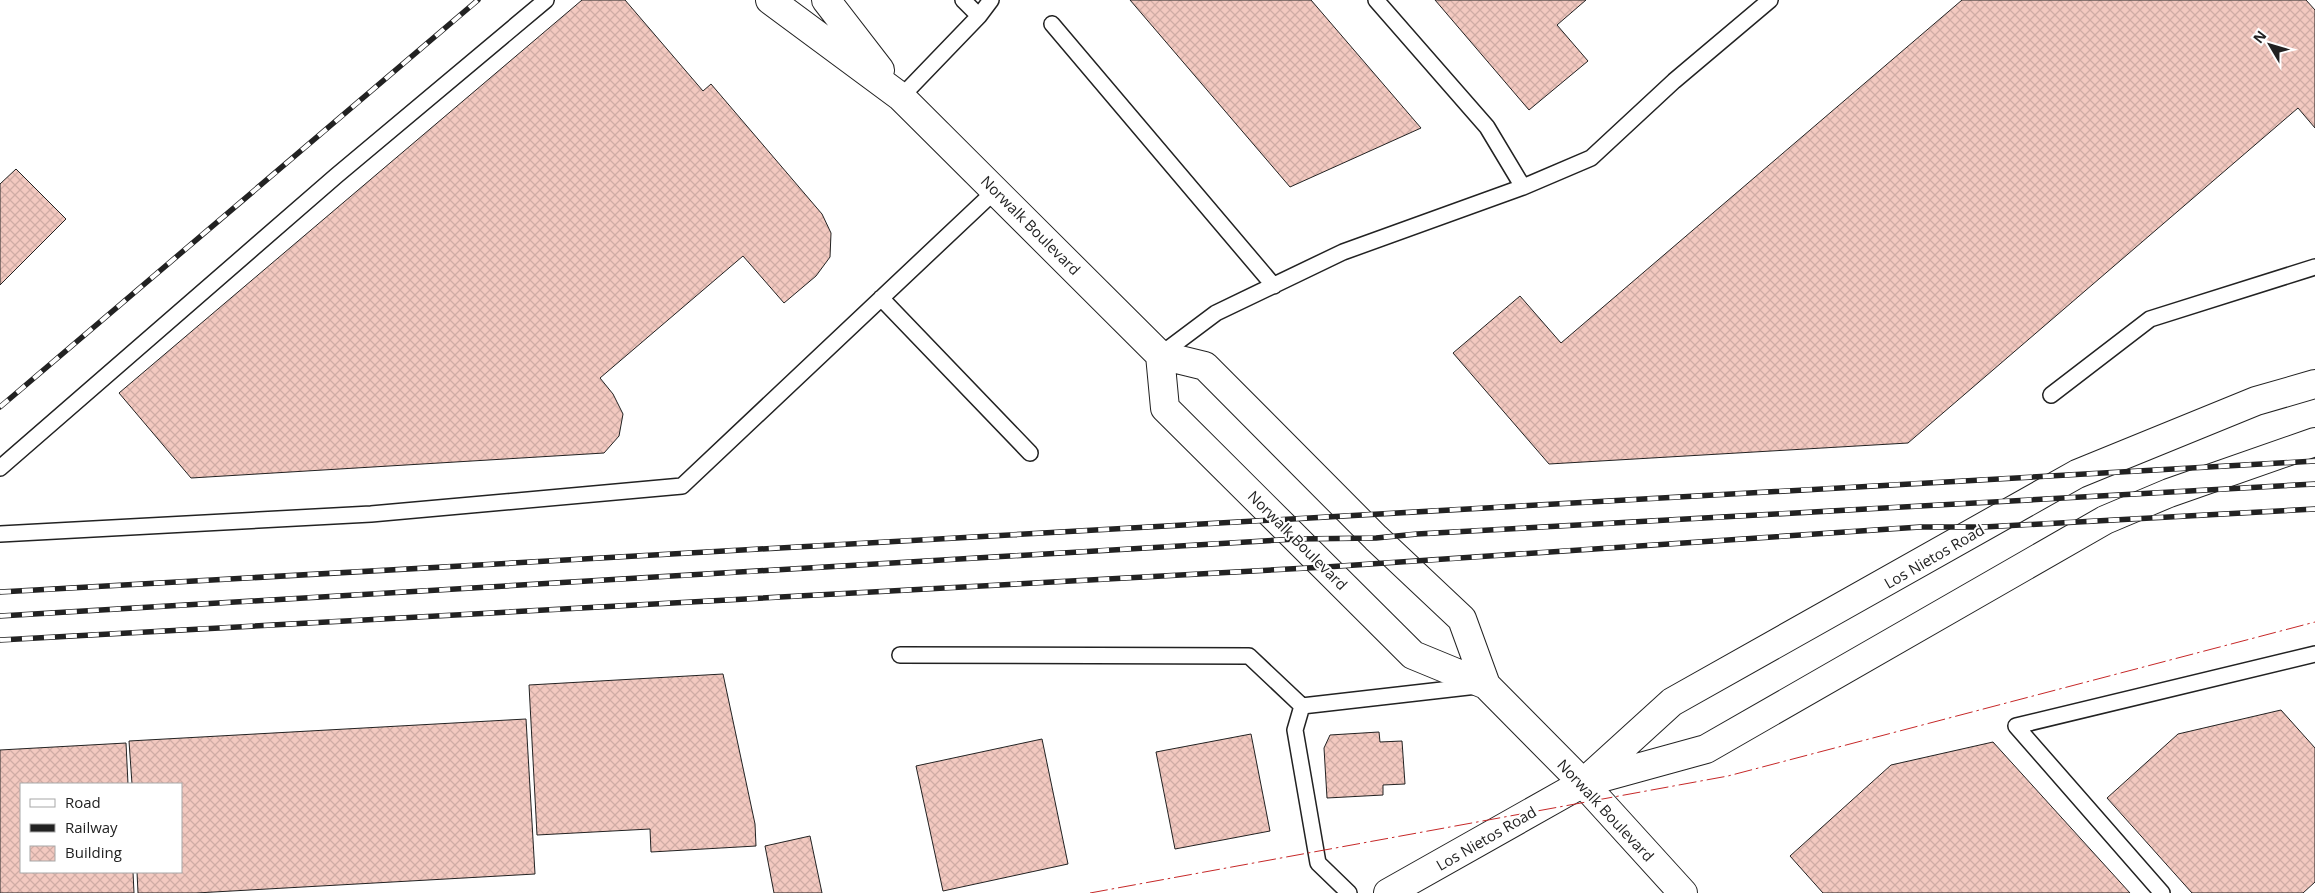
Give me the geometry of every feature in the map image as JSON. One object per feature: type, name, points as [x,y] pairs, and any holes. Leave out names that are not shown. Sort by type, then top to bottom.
[{"type":"main road","name":"Norwalk Boulevard","points":[[770,0],[901,97],[1160,355],[1205,366],[1376,538],[1462,619],[1486,685]]},
{"type":"main road","name":"Norwalk Boulevard","points":[[826,0],[901,97]]},
{"type":"main road","name":"Norwalk Boulevard","points":[[1160,355],[1165,408],[1413,655],[1486,685],[1583,783],[1683,893]]},
{"type":"main road","name":"Los Nietos Road","points":[[1388,893],[1583,783],[1672,702],[2077,474],[2256,401],[2315,384]]},
{"type":"main road","name":"Los Nietos Road","points":[[1583,783],[1706,749],[2105,520],[2179,490],[2315,442]]},
{"type":"lane","points":[[0,468],[336,176],[546,0]]},
{"type":"lane","points":[[963,0],[979,16]]},
{"type":"lane","points":[[901,97],[979,16],[991,0]]},
{"type":"lane","points":[[1376,0],[1487,127],[1523,187]]},
{"type":"lane","points":[[1160,355],[1216,313],[1344,252],[1523,187],[1591,158],[1674,81],[1770,0]]},
{"type":"lane","points":[[1052,24],[1274,286]]},
{"type":"lane","points":[[0,534],[371,514],[682,486],[996,190]]},
{"type":"lane","points":[[2051,395],[2150,319],[2315,267]]},
{"type":"lane","points":[[881,298],[1030,453]]},
{"type":"lane","points":[[2162,893],[2016,726],[2315,654]]},
{"type":"lane","points":[[900,655],[1249,656],[1302,706],[1486,685]]},
{"type":"lane","points":[[1302,706],[1294,730],[1318,864],[1349,893]]},
{"type":"building","points":[[582,0],[625,0],[703,91],[711,84],[822,214],[831,233],[830,257],[816,276],[784,303],[743,256],[600,378],[613,394],[623,414],[619,436],[604,453],[191,478],[119,393]]},
{"type":"building","points":[[1130,0],[1311,0],[1421,128],[1290,187]]},
{"type":"building","points":[[1435,0],[1586,0],[1557,25],[1588,61],[1529,110]]},
{"type":"building","points":[[1962,0],[2306,0],[2315,10],[2315,128],[2298,108],[1908,443],[1549,464],[1453,353],[1520,296],[1561,343]]},
{"type":"building","points":[[16,169],[66,219],[0,285],[0,184]]},
{"type":"building","points":[[723,674],[755,824],[756,846],[651,852],[650,829],[537,835],[529,685]]},
{"type":"building","points":[[2281,710],[2315,748],[2315,882],[2303,893],[2192,893],[2107,798],[2178,734]]},
{"type":"building","points":[[526,719],[535,874],[196,893],[138,893],[137,873],[182,873],[182,783],[132,783],[129,741]]},
{"type":"building","points":[[1379,732],[1380,742],[1402,741],[1405,784],[1383,785],[1383,795],[1327,798],[1324,748],[1330,735]]},
{"type":"building","points":[[1251,734],[1270,831],[1175,849],[1156,752]]},
{"type":"building","points":[[1042,739],[1068,864],[943,891],[916,766]]},
{"type":"building","points":[[1993,742],[2130,893],[1823,893],[1790,856],[1891,765]]},
{"type":"building","points":[[126,743],[128,783],[20,783],[20,873],[133,873],[134,893],[0,893],[0,750]]},
{"type":"building","points":[[810,836],[822,893],[774,893],[765,846]]},
{"type":"railway","points":[[0,407],[478,0]]},
{"type":"railway","points":[[0,592],[2315,461]]},
{"type":"railway","points":[[0,616],[1296,539],[1376,538],[1417,534],[2315,484]]},
{"type":"railway","points":[[0,640],[1326,567],[1920,527],[1984,527],[2315,509]]},
{"type":"power","points":[[1090,893],[1728,776],[2315,622]]}]
